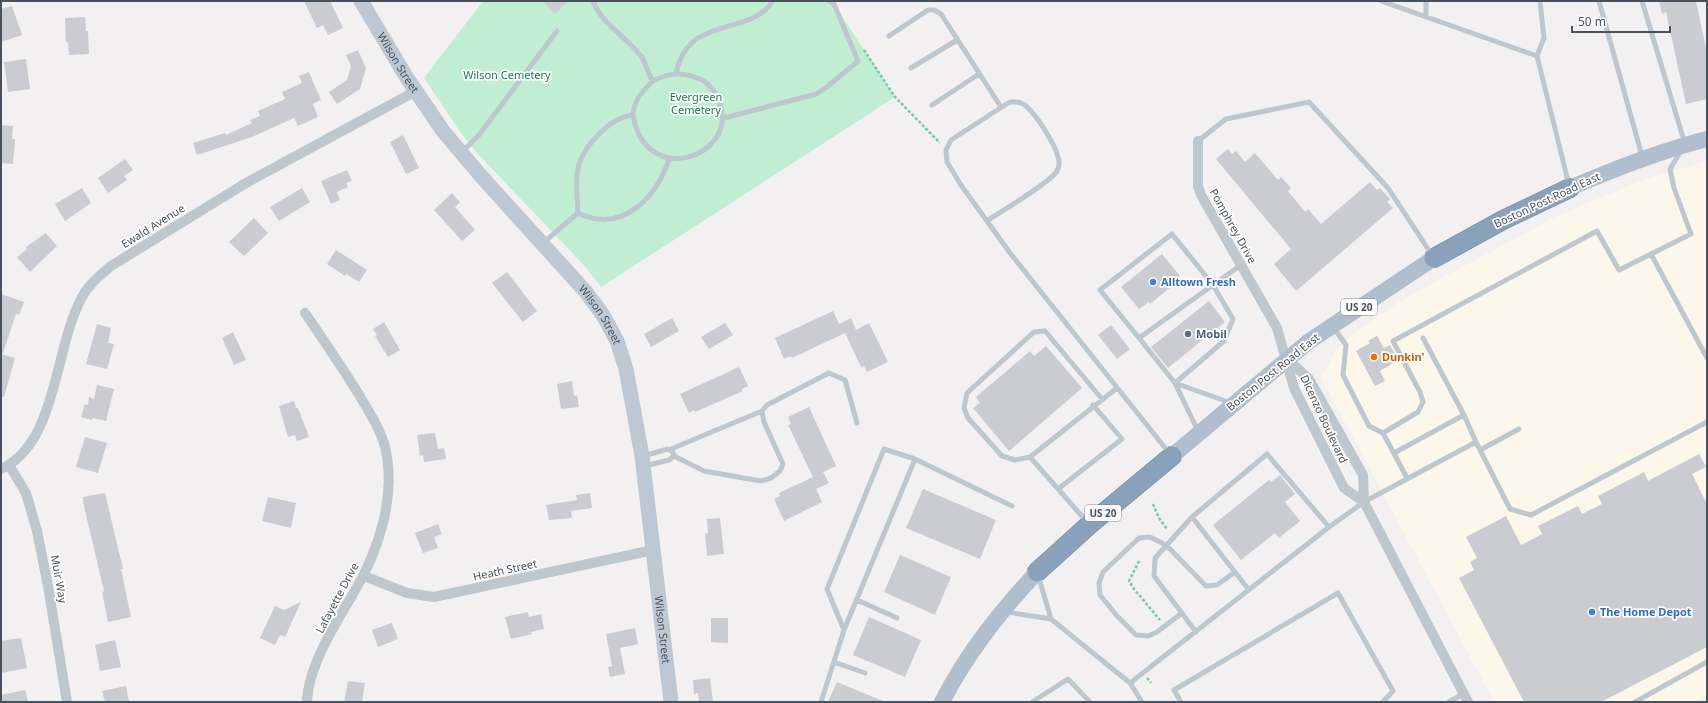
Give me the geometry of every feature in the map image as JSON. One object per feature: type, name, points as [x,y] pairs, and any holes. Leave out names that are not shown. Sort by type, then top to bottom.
[{"type":"highway","name":"Boston Post Road East","points":[[1434,258],[1503,220],[1570,188]]},
{"type":"highway","name":"Boston Post Road East","points":[[1037,572],[1089,525],[1172,456]]},
{"type":"main road","name":"Boston Post Road East","points":[[1570,188],[1643,159],[1707,139]]},
{"type":"main road","name":"Boston Post Road East","points":[[1172,456],[1286,358],[1332,325],[1434,258]]},
{"type":"main road","name":"Boston Post Road East","points":[[942,702],[961,666],[1002,611],[1037,572]]},
{"type":"street","name":"Wilson Street","points":[[361,1],[416,91],[443,131],[585,291],[603,315],[617,341],[626,369],[642,461],[670,702]]},
{"type":"street","name":"Ewald Avenue","points":[[5,467],[23,453],[35,438],[41,425],[69,327],[81,299],[96,279],[111,266],[246,182],[416,91]]},
{"type":"street","name":"Pomphrey Drive","points":[[1198,140],[1200,193],[1277,328],[1286,358]]},
{"type":"street","name":"Lafayette Drive","points":[[305,312],[337,359],[371,414],[385,446],[390,481],[382,528],[364,576],[339,617],[318,660],[308,694],[308,702]]},
{"type":"street","name":"Dicenzo Boulevard","points":[[1286,358],[1294,388],[1344,488],[1364,502]]},
{"type":"street","name":"Dicenzo Boulevard","points":[[1286,358],[1309,379],[1363,475],[1364,502],[1466,698]]},
{"type":"street","name":"Muir Way","points":[[5,467],[26,493],[37,531],[48,586],[67,702]]},
{"type":"street","name":"Heath Street","points":[[364,576],[407,593],[434,597],[653,550]]},
{"type":"lane","points":[[593,1],[601,17],[628,41],[641,57],[653,81]]},
{"type":"lane","points":[[676,73],[678,63],[693,41],[714,30],[756,16],[764,12],[773,1]]},
{"type":"lane","points":[[724,118],[816,94],[827,87],[858,61],[834,4],[829,1]]},
{"type":"lane","points":[[1381,1],[1537,56]]},
{"type":"lane","points":[[1426,1],[1426,16]]},
{"type":"lane","points":[[1540,1],[1544,38],[1537,56],[1570,188]]},
{"type":"lane","points":[[1599,1],[1643,159]]},
{"type":"lane","points":[[1383,433],[1418,412],[1422,402],[1420,392],[1393,341],[1597,231],[1619,270],[1691,234],[1674,188],[1670,169],[1685,145],[1642,1]]},
{"type":"lane","points":[[889,36],[928,10],[934,10],[941,14],[1001,107]]},
{"type":"lane","points":[[461,153],[479,135],[557,31]]},
{"type":"lane","points":[[911,68],[957,40]]},
{"type":"lane","points":[[676,73],[695,77],[706,82],[714,90],[719,100],[724,118],[721,129],[704,150],[686,158],[669,159],[654,153],[644,143],[637,130],[633,115],[635,103],[646,87],[653,81],[662,76],[676,73]]},
{"type":"lane","points":[[932,105],[979,74]]},
{"type":"lane","points":[[987,221],[1051,178],[1059,167],[1059,159],[1056,151],[1027,107],[1015,101],[1001,107],[953,138],[946,150],[947,162],[987,221],[1010,253],[1172,456]]},
{"type":"lane","name":"Pomphrey Drive","points":[[1198,140],[1226,119],[1309,102],[1388,188],[1434,258]]},
{"type":"lane","points":[[578,213],[577,172],[584,150],[605,128],[624,116],[633,115]]},
{"type":"lane","points":[[578,213],[594,220],[619,218],[628,214],[648,196],[666,168],[669,159]]},
{"type":"lane","points":[[542,243],[578,213]]},
{"type":"lane","points":[[1175,383],[1224,341],[1233,319],[1213,286],[1172,234],[1100,290],[1175,383],[1199,434]]},
{"type":"lane","points":[[1651,254],[1707,358]]},
{"type":"lane","points":[[1139,338],[1241,265]]},
{"type":"lane","points":[[1332,325],[1346,344],[1343,375],[1369,426],[1383,433],[1407,478]]},
{"type":"lane","points":[[1102,399],[1045,331],[1034,332],[967,393],[964,408],[968,418],[1002,456],[1015,460],[1030,457],[1093,405],[1102,399],[1117,388]]},
{"type":"lane","points":[[1423,338],[1510,508],[1531,515],[1707,422]]},
{"type":"lane","points":[[642,461],[762,411],[767,405],[829,372],[844,380],[857,424]]},
{"type":"lane","points":[[1175,383],[1234,404]]},
{"type":"lane","points":[[1058,489],[1122,439],[1093,405]]},
{"type":"lane","points":[[671,449],[674,456],[704,471],[761,481],[771,478],[780,471],[783,464],[764,422],[762,411]]},
{"type":"lane","points":[[1394,453],[1464,416]]},
{"type":"lane","points":[[1480,450],[1519,429]]},
{"type":"lane","points":[[1130,683],[1364,502],[1476,442]]},
{"type":"lane","points":[[844,630],[827,589],[884,449],[915,459],[1012,506]]},
{"type":"lane","points":[[1196,632],[1154,576],[1155,558],[1192,517],[1268,454],[1329,528]]},
{"type":"lane","points":[[642,461],[669,460],[674,456]]},
{"type":"lane","points":[[1030,457],[1089,525]]},
{"type":"lane","points":[[821,702],[844,630],[915,459]]},
{"type":"lane","points":[[1192,517],[1249,590]]},
{"type":"lane","points":[[1182,613],[1157,632],[1148,636],[1136,635],[1117,616],[1100,595],[1099,583],[1103,572],[1139,538],[1150,537],[1166,546],[1206,586],[1217,585],[1235,572]]},
{"type":"lane","points":[[1037,572],[1051,619]]},
{"type":"lane","points":[[1181,702],[1174,690],[1338,593],[1393,691],[1383,702]]},
{"type":"lane","points":[[857,600],[898,618]]},
{"type":"lane","points":[[1002,611],[1051,619],[1130,683],[1142,702]]},
{"type":"lane","points":[[834,662],[865,673]]},
{"type":"lane","points":[[1636,702],[1707,662]]},
{"type":"lane","points":[[1032,702],[1068,679],[1090,702]]},
{"type":"lane","points":[[1449,702],[1466,698]]},
{"type":"path","points":[[860,44],[895,97],[946,150]]},
{"type":"path","points":[[1153,504],[1159,518],[1167,529]]},
{"type":"path","points":[[1139,561],[1129,581],[1160,620],[1160,625]]},
{"type":"shaded area","points":[[1707,161],[1707,695],[1694,702],[1494,702],[1321,377],[1337,349],[1354,333],[1399,302],[1557,216],[1640,181]]},
{"type":"green space","name":"Evergreen Cemetery","points":[[483,1],[832,1],[895,97],[601,287],[583,264],[475,151],[424,78]]},
{"type":"building","points":[[304,1],[330,1],[343,28],[328,35],[323,25],[317,28]]},
{"type":"building","points":[[543,1],[568,1],[555,14]]},
{"type":"building","points":[[1659,1],[1696,1],[1707,53],[1707,99],[1686,104],[1666,12],[1662,14]]},
{"type":"building","points":[[12,6],[22,35],[1,42],[1,9]]},
{"type":"building","points":[[85,17],[86,31],[88,31],[89,54],[69,55],[68,42],[66,42],[65,18]]},
{"type":"building","points":[[358,50],[366,68],[360,89],[337,104],[329,92],[347,80],[351,66],[346,55]]},
{"type":"building","points":[[26,59],[30,89],[8,92],[4,62]]},
{"type":"building","points":[[309,72],[321,100],[313,104],[318,117],[298,126],[294,118],[252,137],[197,155],[193,143],[225,133],[226,135],[252,123],[250,120],[260,116],[258,111],[285,99],[282,92],[302,83],[299,76]]},
{"type":"building","points":[[1,125],[13,126],[12,139],[15,139],[13,164],[1,163]]},
{"type":"building","points":[[403,135],[419,168],[406,174],[390,142]]},
{"type":"building","points":[[1228,149],[1232,154],[1236,151],[1245,162],[1255,153],[1278,180],[1281,177],[1291,188],[1288,191],[1305,212],[1308,209],[1321,224],[1370,182],[1377,190],[1380,188],[1390,199],[1387,202],[1393,208],[1296,291],[1274,264],[1291,249],[1216,159]]},
{"type":"building","points":[[125,159],[133,170],[124,176],[127,180],[108,193],[98,178]]},
{"type":"building","points":[[347,170],[352,181],[346,183],[348,187],[337,192],[340,200],[331,204],[321,181]]},
{"type":"building","points":[[82,188],[91,203],[65,221],[55,204]]},
{"type":"building","points":[[302,188],[310,202],[279,221],[270,207]]},
{"type":"building","points":[[452,193],[460,202],[455,207],[475,230],[462,241],[434,210]]},
{"type":"building","points":[[254,218],[268,233],[244,256],[229,242]]},
{"type":"building","points":[[46,233],[57,246],[30,272],[17,257],[27,249],[26,247]]},
{"type":"building","points":[[336,250],[367,270],[359,282],[346,274],[345,276],[327,264]]},
{"type":"building","points":[[1162,254],[1180,276],[1170,284],[1172,286],[1150,304],[1149,302],[1139,309],[1121,287]]},
{"type":"building","points":[[507,272],[537,311],[523,322],[492,283]]},
{"type":"building","points":[[1,294],[24,302],[19,315],[16,314],[3,353],[1,353]]},
{"type":"building","points":[[1209,301],[1225,322],[1168,368],[1151,347]]},
{"type":"building","points":[[833,311],[839,324],[851,318],[856,330],[869,323],[888,362],[867,372],[864,366],[861,367],[845,333],[792,358],[791,356],[784,359],[775,338]]},
{"type":"building","points":[[672,318],[679,331],[651,347],[644,334]]},
{"type":"building","points":[[384,322],[400,350],[388,357],[375,336],[377,335],[373,329]]},
{"type":"building","points":[[725,323],[733,335],[709,349],[701,337]]},
{"type":"building","points":[[97,324],[111,328],[108,343],[114,344],[107,369],[86,364]]},
{"type":"building","points":[[1111,325],[1130,349],[1117,359],[1098,335]]},
{"type":"building","points":[[233,332],[246,360],[234,365],[222,338]]},
{"type":"building","points":[[1377,336],[1384,348],[1390,345],[1396,356],[1390,359],[1392,364],[1380,371],[1385,381],[1375,386],[1356,351],[1370,343],[1368,341]]},
{"type":"building","points":[[1046,346],[1082,388],[1009,451],[973,408],[980,403],[976,397],[1030,351],[1034,356]]},
{"type":"building","points":[[1,354],[15,358],[4,397],[1,396]]},
{"type":"building","points":[[739,367],[748,386],[742,389],[743,391],[695,412],[694,410],[689,413],[680,394]]},
{"type":"building","points":[[572,381],[574,396],[577,395],[579,407],[561,409],[557,384]]},
{"type":"building","points":[[97,385],[114,389],[106,421],[93,418],[92,420],[81,417],[85,404],[88,405],[89,397],[94,399]]},
{"type":"building","points":[[294,401],[309,437],[297,441],[295,435],[288,437],[279,406]]},
{"type":"building","points":[[809,407],[836,466],[823,472],[829,483],[816,489],[822,502],[784,521],[774,499],[780,496],[779,493],[813,477],[788,425],[791,424],[788,417]]},
{"type":"building","points":[[435,433],[438,449],[444,448],[446,459],[424,462],[423,455],[420,456],[417,435]]},
{"type":"building","points":[[85,437],[107,443],[98,473],[76,467]]},
{"type":"building","name":"The Home Depot","points":[[1699,454],[1706,467],[1692,474],[1707,504],[1707,647],[1601,702],[1524,702],[1459,578],[1474,570],[1470,562],[1477,558],[1466,537],[1506,516],[1521,545],[1542,534],[1538,526],[1578,506],[1582,514],[1602,504],[1598,496],[1644,472],[1648,481]]},
{"type":"building","points":[[1280,475],[1295,494],[1285,502],[1300,521],[1279,538],[1275,533],[1241,560],[1213,525],[1269,480],[1271,482]]},
{"type":"building","points":[[923,489],[996,520],[980,559],[906,528]]},
{"type":"building","points":[[105,493],[123,569],[121,569],[131,617],[108,622],[102,592],[104,591],[83,502],[83,497]]},
{"type":"building","points":[[590,493],[592,508],[571,511],[572,518],[549,520],[546,505],[577,500],[576,495]]},
{"type":"building","points":[[268,497],[296,503],[291,528],[262,521]]},
{"type":"building","points":[[720,518],[724,554],[707,556],[705,534],[708,533],[707,519]]},
{"type":"building","points":[[438,524],[442,534],[434,537],[438,548],[423,553],[415,533]]},
{"type":"building","points":[[900,555],[951,577],[935,615],[884,592]]},
{"type":"building","points":[[301,602],[285,637],[280,635],[275,645],[260,638],[275,606],[284,610]]},
{"type":"building","points":[[528,612],[529,617],[541,614],[544,629],[531,632],[532,634],[511,639],[505,617]]},
{"type":"building","points":[[869,617],[921,640],[905,677],[853,655]]},
{"type":"building","points":[[711,618],[728,618],[728,643],[711,642]]},
{"type":"building","points":[[392,623],[398,639],[378,647],[372,630]]},
{"type":"building","points":[[635,628],[638,644],[620,648],[625,674],[610,677],[608,667],[612,666],[606,634]]},
{"type":"building","points":[[21,638],[27,668],[1,673],[1,641]]},
{"type":"building","points":[[115,640],[121,667],[100,671],[95,645]]},
{"type":"building","points":[[710,678],[713,702],[699,702],[698,693],[694,694],[693,680]]},
{"type":"building","points":[[348,681],[365,683],[362,702],[344,702]]},
{"type":"building","points":[[837,682],[885,702],[828,702]]},
{"type":"building","points":[[126,686],[129,702],[105,702],[102,691]]},
{"type":"building","points":[[25,690],[28,702],[1,702],[1,695]]},
{"type":"place","name":"Alltown Fresh","points":[[1153,282]]},
{"type":"place","name":"Mobil","points":[[1188,334]]},
{"type":"place","name":"Dunkin'","points":[[1374,357]]},
{"type":"place","name":"The Home Depot","points":[[1592,612]]},
{"type":"park label","name":"Wilson Cemetery","points":[[507,75]]}]
